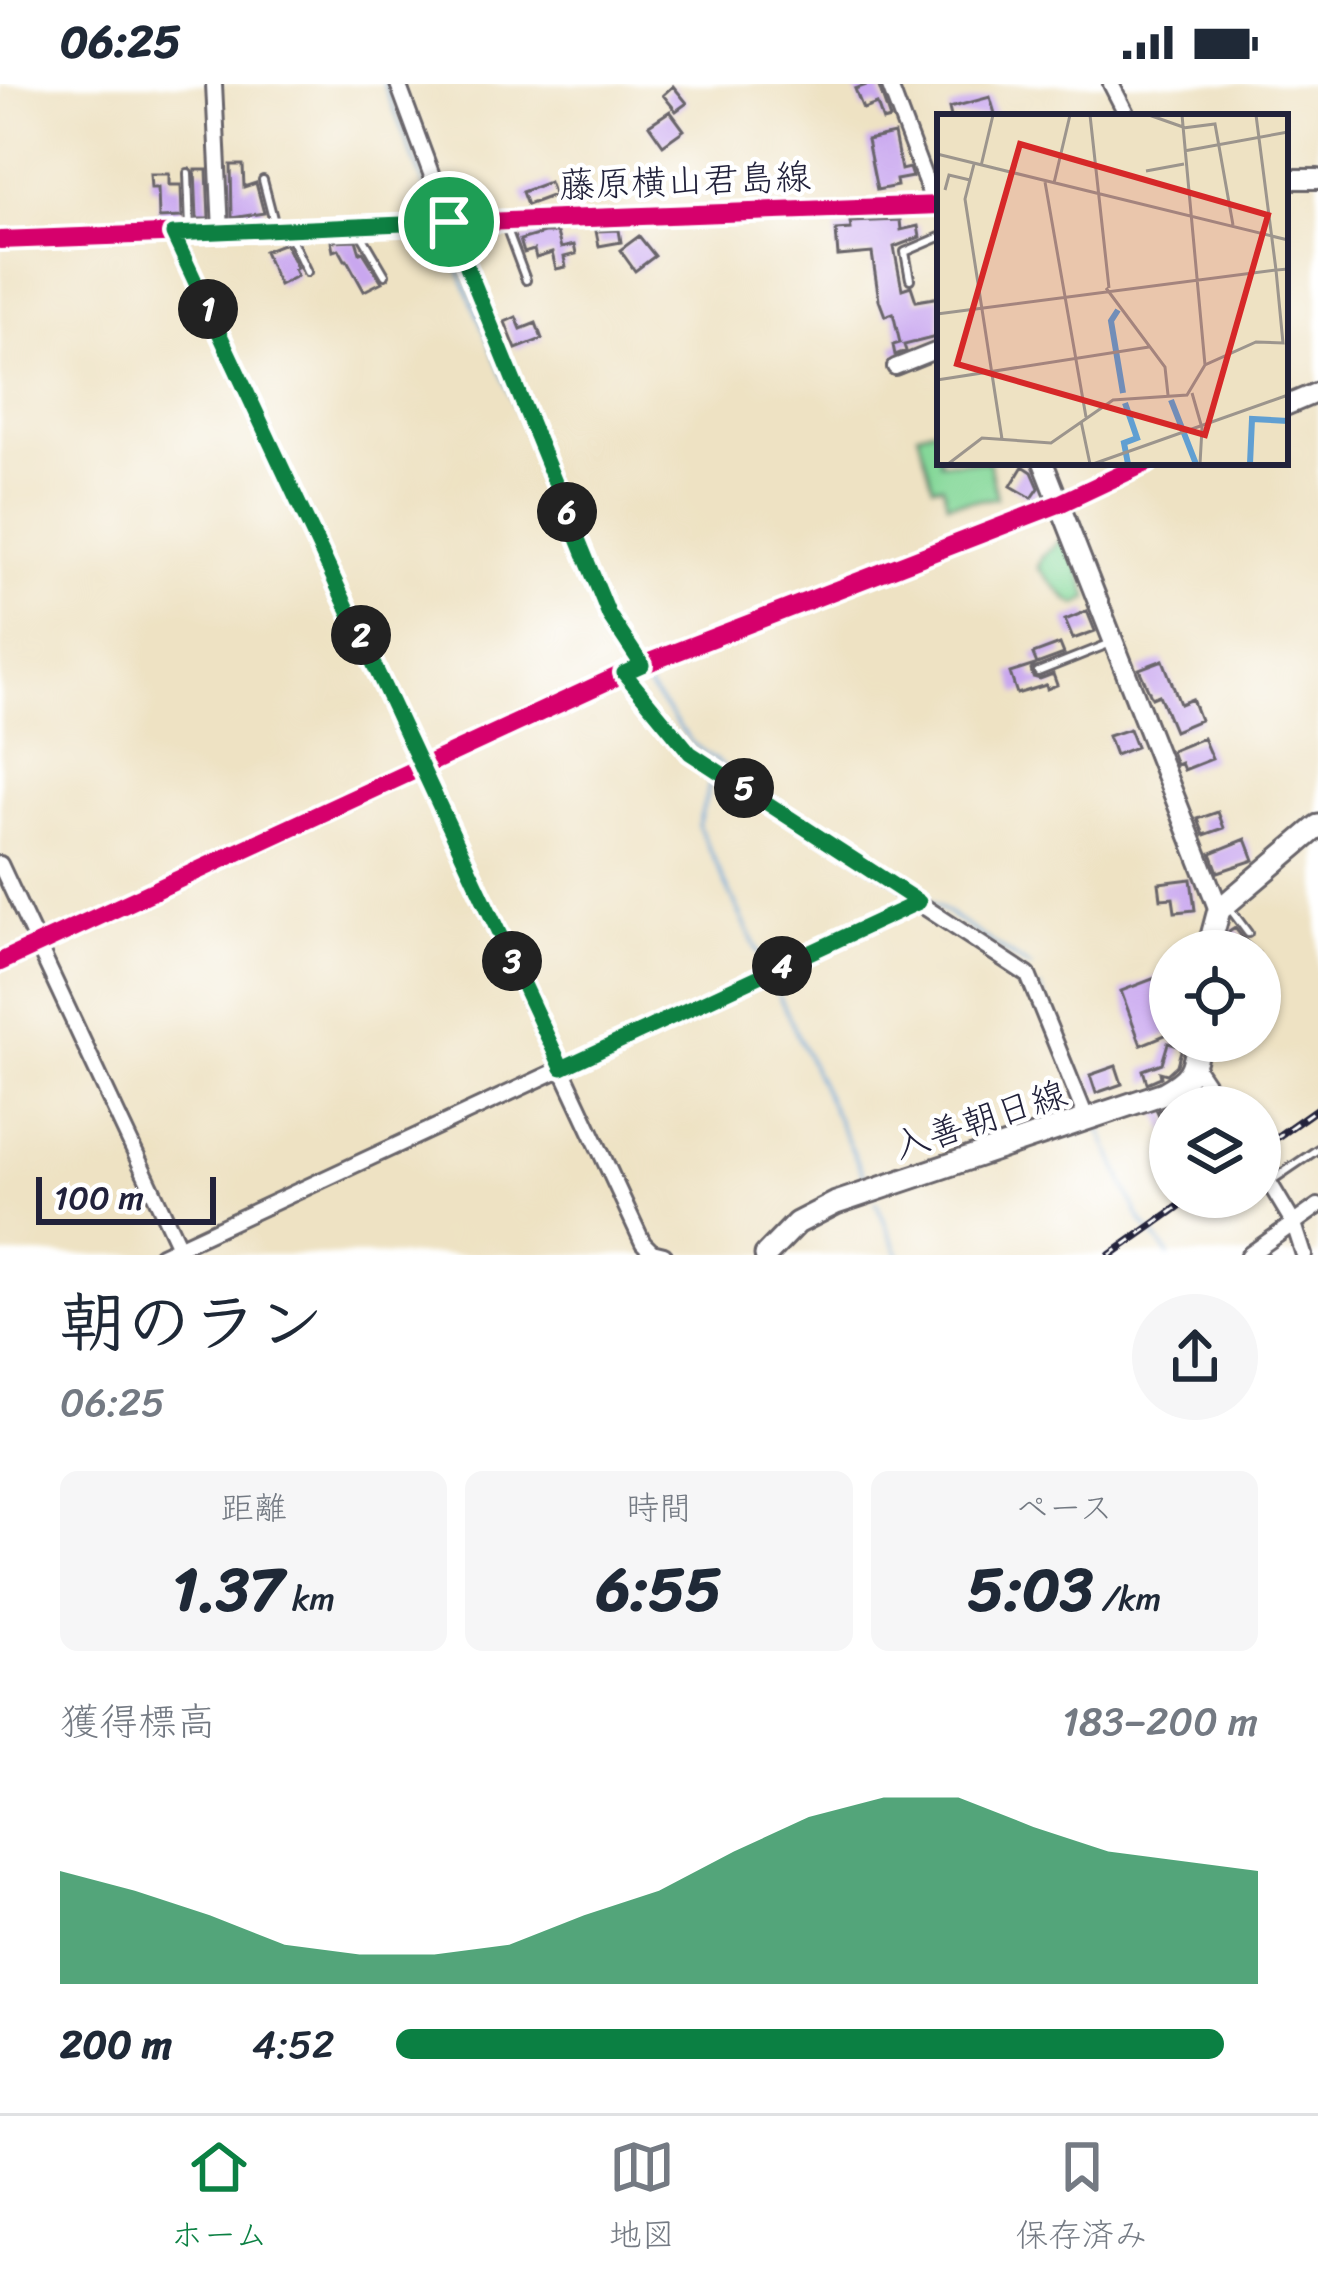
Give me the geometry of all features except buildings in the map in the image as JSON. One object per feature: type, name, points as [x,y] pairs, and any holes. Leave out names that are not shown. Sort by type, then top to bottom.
[{"type":"main road","points":[[1215,930],[1222,906],[1318,826]]},
{"type":"main road","name":"入善朝日線","points":[[772,1252],[797,1223],[814,1212],[1164,1093],[1189,1077],[1195,1065]]},
{"type":"street","points":[[214,84],[221,231]]},
{"type":"street","points":[[398,84],[449,222],[633,669],[690,753],[1028,975],[1087,1120]]},
{"type":"street","points":[[889,84],[937,207]]},
{"type":"street","points":[[1111,84],[1126,114]]},
{"type":"street","points":[[1288,179],[1318,178]]},
{"type":"street","name":"藤原横山君島線","points":[[0,240],[503,220],[937,210]]},
{"type":"street","points":[[182,234],[643,1243],[664,1255]]},
{"type":"street","points":[[896,367],[937,351]]},
{"type":"street","points":[[1288,405],[1318,392]]},
{"type":"street","points":[[1044,465],[1222,906]]},
{"type":"street","points":[[0,962],[633,669],[1061,503],[1142,465]]},
{"type":"street","points":[[0,864],[181,1251]]},
{"type":"street","points":[[161,1255],[181,1251],[919,902]]},
{"type":"street","points":[[1195,1065],[1208,1086]]},
{"type":"street","points":[[1281,1204],[1304,1255]]},
{"type":"street","points":[[1249,1255],[1318,1206]]},
{"type":"lane","points":[[182,234],[188,172]]},
{"type":"lane","points":[[262,180],[281,229],[307,272]]},
{"type":"lane","points":[[503,220],[526,280]]},
{"type":"lane","points":[[356,226],[386,275]]},
{"type":"lane","points":[[910,279],[905,252],[937,238]]},
{"type":"lane","points":[[1038,672],[1114,641]]},
{"type":"lane","points":[[1222,906],[1245,930]]},
{"type":"lane","points":[[1281,1174],[1318,1149]]},
{"type":"green space","points":[[937,427],[937,465],[990,465],[997,498],[947,503],[943,485],[933,486],[918,433]]},
{"type":"green space","points":[[1067,533],[1089,598],[1077,605],[1038,568],[1042,557]]},
{"type":"waterway","points":[[384,84],[437,216]]},
{"type":"waterway","points":[[443,231],[610,638],[628,662]]},
{"type":"waterway","points":[[638,674],[692,743],[717,762],[1031,968]]},
{"type":"waterway","points":[[712,776],[698,825],[764,965]]},
{"type":"waterway","points":[[771,979],[867,1182]]},
{"type":"waterway","points":[[1040,988],[1091,1106]]},
{"type":"waterway","points":[[1099,1126],[1138,1216],[1169,1255]]},
{"type":"waterway","points":[[876,1202],[899,1255]]},
{"type":"railway","points":[[1281,1134],[1318,1108]]},
{"type":"railway","points":[[1110,1255],[1162,1218]]},
{"type":"cycle path","points":[[0,240],[937,205]]},
{"type":"cycle path","points":[[0,962],[642,665],[1061,503],[1142,465]]},
{"type":"route","points":[[449,222],[609,615],[642,665],[624,673],[690,753],[919,902],[562,1068],[173,234],[449,222]]}]
